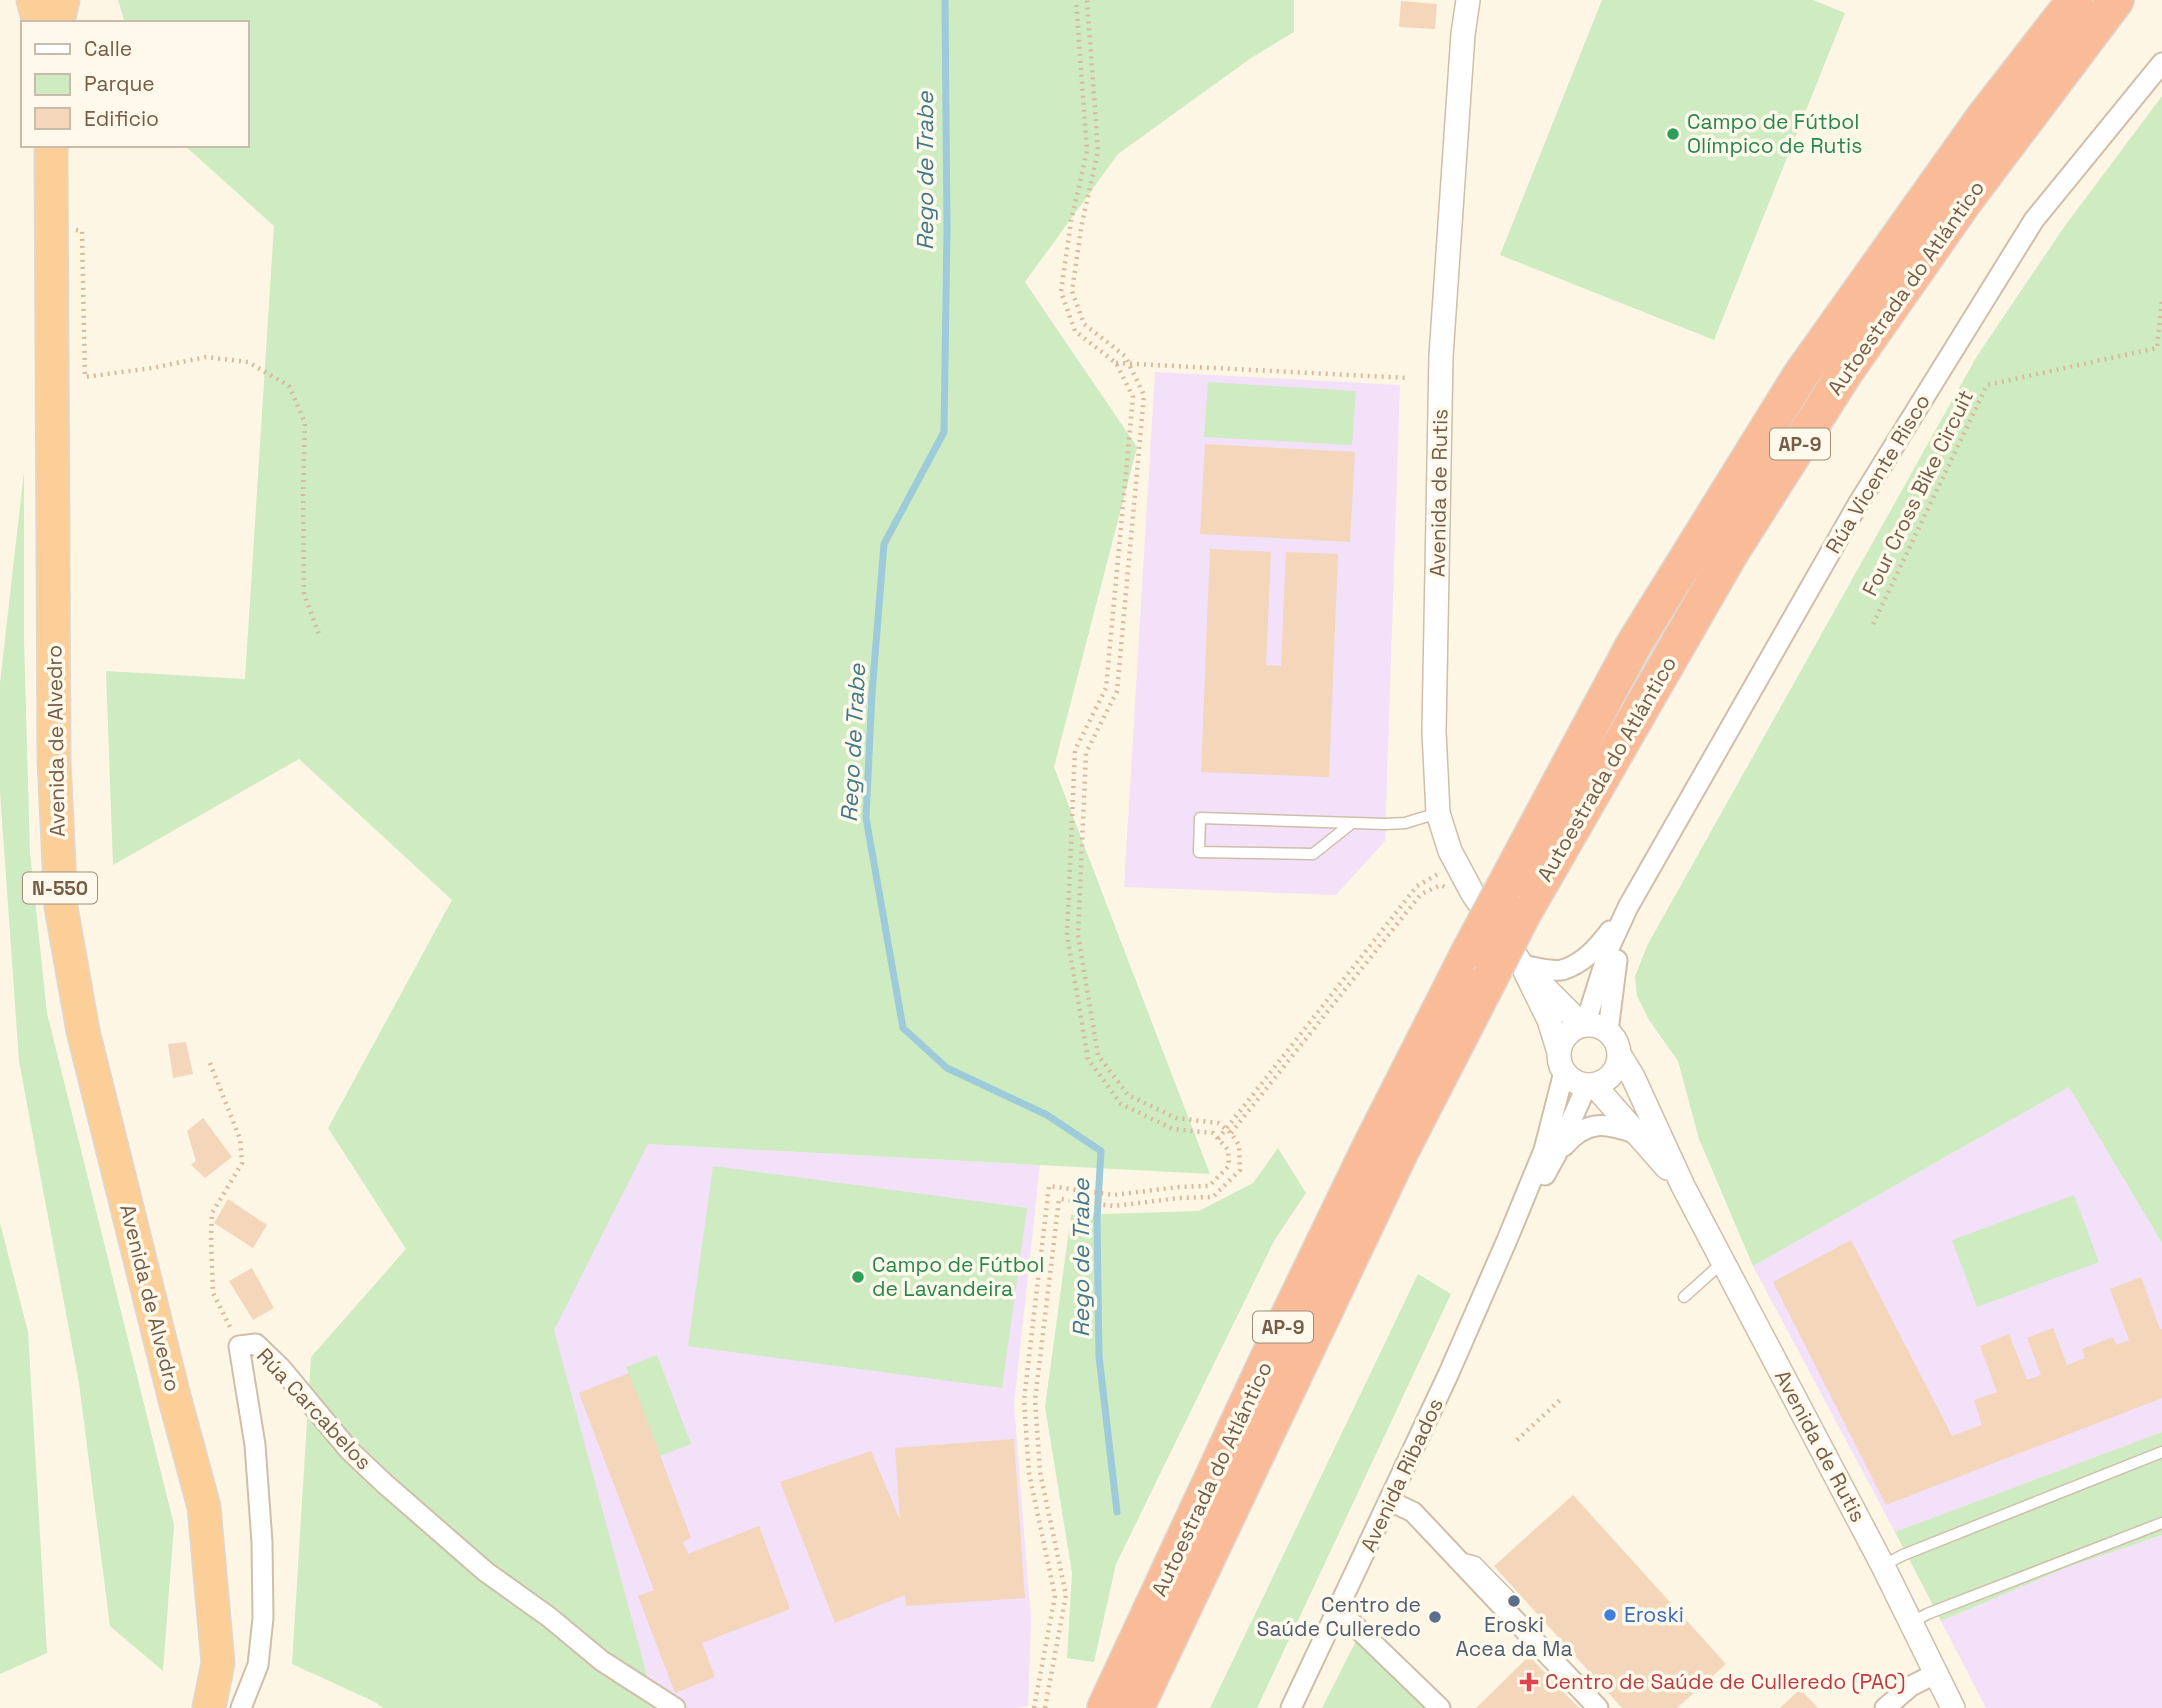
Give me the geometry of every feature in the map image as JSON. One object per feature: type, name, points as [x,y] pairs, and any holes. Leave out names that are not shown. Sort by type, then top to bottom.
[{"type":"highway","points":[[33,0],[38,21]]},
{"type":"highway","points":[[58,21],[63,0]]},
{"type":"highway","name":"Autoestrada do Atlántico","points":[[1136,1708],[1389,1177],[1490,978],[1514,901],[1634,644],[1800,376],[1984,117],[2076,0]]},
{"type":"highway","name":"Autoestrada do Atlántico","points":[[1105,1708],[1369,1149],[1470,950],[1514,901],[1844,374],[1964,202],[2116,0]]},
{"type":"highway","name":"Avenida de Alvedro","points":[[51,147],[54,761],[61,907],[83,1031],[204,1507],[218,1663],[209,1708]]},
{"type":"highway","name":"Avenida de Alvedro","points":[[195,1708],[204,1653],[215,1614]]},
{"type":"street","name":"Avenida de Rutis","points":[[1468,0],[1462,48],[1441,355],[1434,732],[1438,813],[1450,850],[1472,894],[1522,965],[1549,1020],[1562,1062]]},
{"type":"street","name":"Rúa Vicente Risco","points":[[1592,1027],[1613,977],[1628,907],[1858,504],[2034,220],[2162,63]]},
{"type":"street","points":[[1522,965],[1560,970],[1582,961],[1597,948],[1628,907]]},
{"type":"street","name":"Avenida de Rutis","points":[[1522,965],[1592,1027]]},
{"type":"street","points":[[1592,1027],[1618,1046],[1619,1055],[1619,1062],[1612,1074],[1607,1079],[1591,1085],[1574,1081],[1562,1062],[1566,1035],[1592,1027]]},
{"type":"street","name":"Avenida de Rutis","points":[[1619,1055],[1633,1077],[1683,1186],[1883,1566],[1953,1708]]},
{"type":"street","name":"Avenida Ribados","points":[[1291,1708],[1390,1501],[1507,1240],[1544,1150],[1562,1062]]},
{"type":"street","name":"Avenida de Rutis","points":[[1591,1085],[1683,1186]]},
{"type":"street","name":"Avenida Ribados","points":[[1507,1240],[1556,1155],[1591,1085]]},
{"type":"street","points":[[1556,1155],[1575,1133],[1591,1127],[1611,1125],[1637,1134]]},
{"type":"street","name":"Rúa Carcabelos","points":[[241,1708],[258,1665],[263,1618],[262,1542],[255,1445],[239,1346],[256,1344],[281,1368],[349,1450],[486,1572],[549,1617],[603,1661],[675,1708]]},
{"type":"street","points":[[1390,1501],[1413,1512],[1598,1708]]},
{"type":"street","points":[[1335,1616],[1353,1624],[1440,1708]]},
{"type":"street","points":[[1885,1708],[1910,1686],[1935,1674]]},
{"type":"lane","points":[[1352,823],[1313,854],[1199,852],[1200,818],[1405,823],[1438,813]]},
{"type":"lane","points":[[1684,1297],[1723,1263]]},
{"type":"lane","points":[[1883,1566],[1903,1555],[2162,1452]]},
{"type":"lane","points":[[1910,1623],[2162,1522]]},
{"type":"lane","points":[[1454,1556],[1476,1562],[1514,1601]]},
{"type":"path","points":[[1034,1708],[1055,1596],[1029,1474],[1024,1400],[1049,1186],[1114,1195],[1209,1186],[1229,1166],[1228,1150],[1213,1133],[1173,1129],[1121,1104],[1088,1059],[1067,935],[1075,750],[1106,688],[1133,397],[1116,363],[1075,331],[1061,292],[1071,221],[1087,150],[1076,0]]},
{"type":"path","points":[[1045,1708],[1066,1595],[1040,1472],[1035,1400],[1059,1199],[1114,1206],[1213,1197],[1240,1170],[1239,1145],[1229,1131],[1218,1123],[1176,1118],[1128,1095],[1098,1055],[1078,935],[1086,753],[1116,691],[1144,395],[1125,356],[1084,324],[1072,291],[1082,223],[1098,151],[1087,0]]},
{"type":"path","points":[[52,229],[82,231],[85,377],[206,357],[248,362],[289,386],[305,423],[304,594],[320,638]]},
{"type":"path","name":"Four Cross Bike Circuit","points":[[1872,624],[1987,385],[2157,348],[2162,300]]},
{"type":"path","points":[[1116,363],[1409,378]]},
{"type":"path","points":[[1229,1131],[1417,886],[1457,864]]},
{"type":"path","points":[[1218,1139],[1229,1131],[1420,894],[1441,885],[1450,890]]},
{"type":"path","points":[[211,1063],[240,1139],[242,1163],[212,1213],[211,1236],[213,1293],[239,1346]]},
{"type":"path","points":[[1517,1440],[1560,1400]]},
{"type":"shaded area","points":[[1155,372],[1400,385],[1385,841],[1336,895],[1124,887]]},
{"type":"shaded area","points":[[2069,1087],[2162,1243],[2162,1432],[1895,1532],[1753,1266]]},
{"type":"shaded area","points":[[648,1144],[1040,1165],[1014,1404],[1031,1620],[1028,1706],[683,1708],[651,1690],[553,1330]]},
{"type":"shaded area","points":[[2162,1535],[2162,1708],[1986,1708],[1941,1621],[2068,1567]]},
{"type":"green space","points":[[118,0],[1294,0],[1294,32],[1251,58],[1118,154],[1025,282],[1137,447],[1054,767],[1210,1174],[648,1144],[554,1330],[651,1690],[674,1708],[383,1708],[292,1664],[311,1357],[406,1249],[328,1128],[452,900],[299,759],[113,865],[106,671],[245,679],[274,226],[186,147],[248,147],[248,21],[124,21]]},
{"type":"green space","name":"Campo de Fútbol Olímpico de Rutis","points":[[1602,0],[1813,0],[1845,13],[1714,340],[1500,255]]},
{"type":"green space","points":[[2162,96],[2162,1243],[2069,1087],[1753,1266],[1699,1139],[1678,1061],[1649,1020],[1637,996],[1635,976],[1648,944],[1977,356],[2064,227]]},
{"type":"green space","points":[[1208,382],[1356,391],[1352,445],[1204,437]]},
{"type":"green space","points":[[24,471],[24,640],[30,853],[47,1013],[174,1525],[163,1671],[110,1626],[79,1383],[19,1061],[0,792],[0,683]]},
{"type":"green space","points":[[1278,1148],[1306,1193],[1274,1241],[1116,1564],[1094,1662],[1067,1658],[1072,1573],[1045,1407],[1071,1215],[1199,1211],[1253,1183]]},
{"type":"green space","name":"Campo de Fútbol de Lavandeira","points":[[713,1166],[1027,1208],[1002,1388],[688,1346]]},
{"type":"green space","points":[[2074,1195],[2099,1262],[1977,1307],[1952,1240]]},
{"type":"green space","points":[[0,1223],[28,1332],[47,1653],[0,1674]]},
{"type":"green space","points":[[1418,1274],[1451,1294],[1257,1708],[1210,1708]]},
{"type":"green space","points":[[657,1355],[691,1444],[660,1456],[626,1367]]},
{"type":"green space","points":[[2162,1432],[2162,1535],[2068,1567],[1941,1621],[1895,1532]]},
{"type":"green space","points":[[1358,1637],[1427,1708],[1322,1708]]},
{"type":"building","points":[[1401,1],[1437,4],[1435,29],[1399,27]]},
{"type":"building","points":[[1205,444],[1355,452],[1350,542],[1200,534]]},
{"type":"building","points":[[1210,549],[1271,552],[1266,665],[1281,666],[1286,552],[1338,554],[1329,777],[1201,772]]},
{"type":"building","points":[[186,1042],[193,1074],[173,1078],[168,1044]]},
{"type":"building","points":[[203,1118],[232,1157],[205,1178],[191,1165],[196,1161],[187,1131]]},
{"type":"building","points":[[228,1199],[267,1225],[253,1248],[214,1223]]},
{"type":"building","points":[[1851,1240],[1952,1436],[1982,1425],[1974,1400],[1997,1392],[1980,1346],[2009,1334],[2027,1380],[2041,1375],[2027,1338],[2053,1328],[2067,1365],[2085,1358],[2082,1349],[2113,1337],[2116,1345],[2129,1340],[2110,1289],[2141,1277],[2162,1329],[2162,1398],[1886,1505],[1773,1282]]},
{"type":"building","points":[[252,1268],[274,1308],[253,1320],[229,1281]]},
{"type":"building","points":[[629,1373],[691,1538],[683,1542],[688,1554],[759,1526],[790,1609],[702,1643],[715,1677],[675,1693],[638,1596],[654,1590],[579,1393]]},
{"type":"building","points":[[1014,1439],[1025,1598],[906,1606],[905,1595],[835,1623],[780,1482],[871,1451],[900,1520],[895,1448]]},
{"type":"building","name":"Eroski","points":[[1573,1495],[1726,1664],[1677,1708],[1622,1708],[1494,1566]]},
{"type":"building","name":"Centro de Saúde de Culleredo (PAC)","points":[[1529,1656],[1579,1708],[1476,1708]]},
{"type":"building","points":[[1800,1689],[1818,1708],[1780,1708]]},
{"type":"waterway","name":"Rego de Trabe","points":[[945,0],[947,230],[944,432],[884,544],[872,693],[866,818],[903,1028],[947,1068],[1047,1115],[1101,1151],[1097,1219],[1099,1356],[1117,1512]]},
{"type":"place","name":"Campo de Fútbol Olímpico de Rutis","points":[[1673,134]]},
{"type":"place","name":"Campo de Fútbol de Lavandeira","points":[[858,1277]]},
{"type":"place","name":"Eroski Acea da Ma","points":[[1514,1601]]},
{"type":"place","name":"Eroski","points":[[1610,1615]]},
{"type":"place","name":"Centro de Saúde Culleredo","points":[[1435,1617]]},
{"type":"place","name":"Centro de Saúde de Culleredo (PAC)","points":[[1529,1682]]}]
